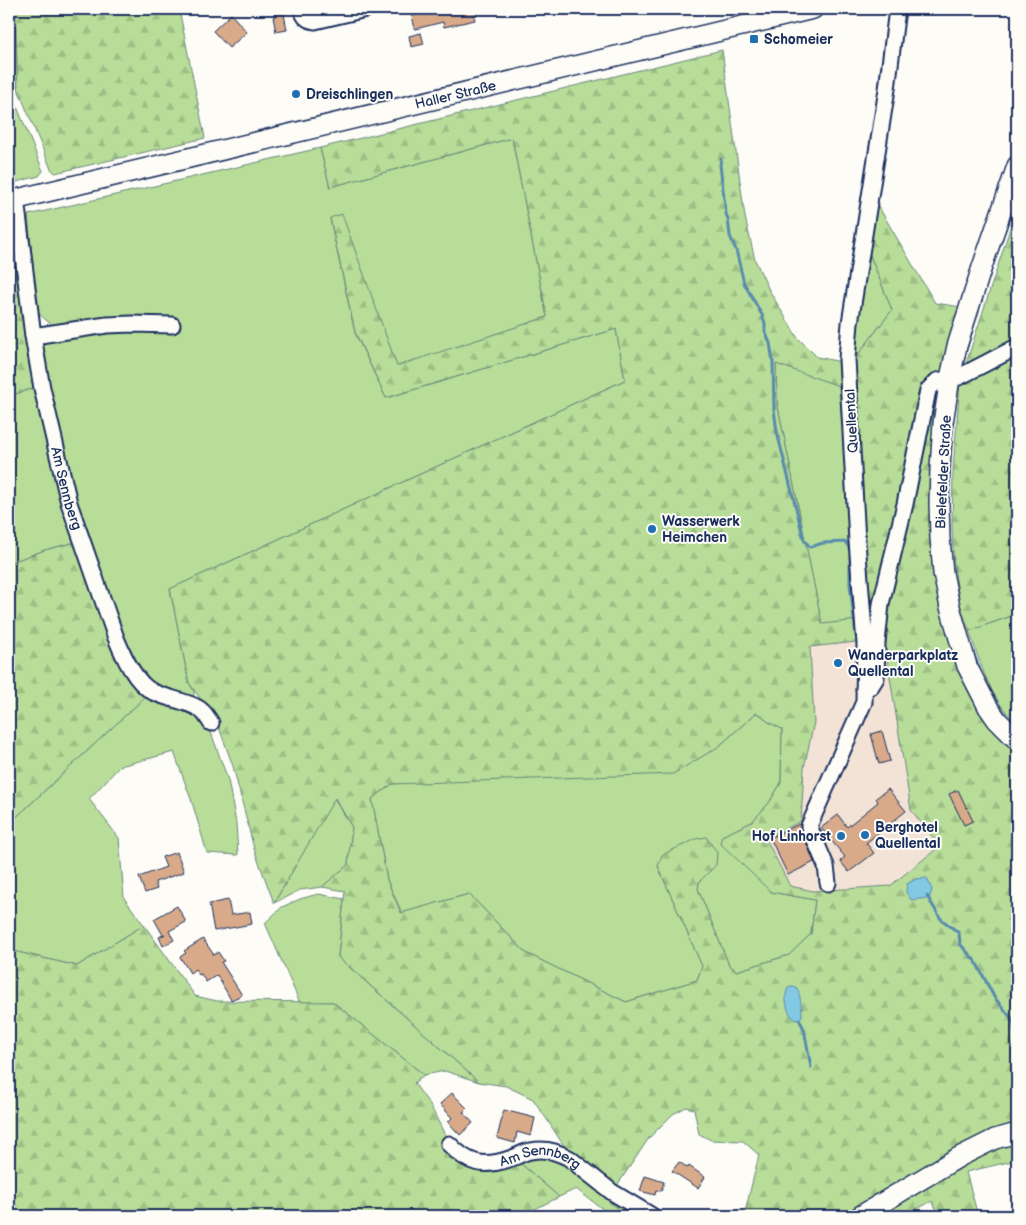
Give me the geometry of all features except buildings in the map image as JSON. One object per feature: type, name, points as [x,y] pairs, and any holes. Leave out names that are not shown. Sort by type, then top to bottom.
[{"type":"main road","name":"Haller Straße","points":[[12,200],[814,9]]},
{"type":"main road","name":"Bielefelder Straße","points":[[1017,166],[957,346],[943,423],[939,503],[943,573],[950,607],[967,666],[988,707],[997,720],[1017,740]]},
{"type":"main road","points":[[860,1216],[959,1157],[995,1139],[1017,1133]]},
{"type":"street","points":[[302,9],[308,20],[315,22],[366,9]]},
{"type":"street","name":"Quellental","points":[[828,883],[826,866],[809,826],[864,702],[865,644],[847,359],[850,322],[887,89],[897,9]]},
{"type":"street","name":"Am Sennberg","points":[[12,200],[42,388],[69,503],[116,638],[131,670],[144,685],[152,692],[198,708],[211,723]]},
{"type":"street","points":[[33,336],[107,325],[172,325]]},
{"type":"street","points":[[864,689],[871,686],[876,678],[881,604],[905,504],[928,390],[937,381],[959,377],[1017,347]]},
{"type":"street","name":"Am Sennberg","points":[[449,1144],[468,1160],[478,1163],[491,1164],[532,1150],[552,1151],[561,1154],[569,1158],[612,1192],[652,1216]]},
{"type":"shaded area","points":[[884,638],[911,810],[941,846],[890,886],[813,891],[790,886],[765,839],[801,821],[804,768],[814,722],[810,646]]},
{"type":"green space","points":[[9,9],[15,9],[18,89],[9,72]]},
{"type":"green space","points":[[15,9],[179,9],[205,138],[55,173],[51,169],[18,89]]},
{"type":"green space","points":[[722,50],[745,217],[755,260],[769,290],[797,337],[817,357],[851,364],[892,310],[866,245],[874,199],[935,303],[961,307],[950,345],[941,608],[1011,744],[1017,749],[1017,1125],[954,1152],[847,1216],[744,1216],[759,1155],[743,1141],[711,1140],[699,1134],[694,1109],[686,1107],[673,1114],[649,1138],[614,1190],[657,1216],[625,1216],[587,1181],[533,1099],[506,1086],[479,1082],[338,957],[345,891],[322,887],[348,865],[352,827],[335,798],[274,903],[254,849],[233,766],[217,722],[189,683],[170,589],[625,380],[616,329],[386,398],[355,332],[330,218],[342,214],[397,366],[547,317],[512,138],[330,187],[320,148]],"holes":[[[776,364],[839,386],[858,620],[822,624],[777,402]],[[884,639],[911,810],[940,846],[890,886],[813,891],[790,886],[766,839],[801,821],[804,768],[814,722],[810,647]],[[756,713],[782,729],[781,783],[769,803],[752,822],[722,836],[720,843],[771,892],[815,900],[811,934],[789,955],[737,971],[729,965],[698,889],[699,882],[716,865],[717,852],[706,837],[696,839],[662,855],[658,866],[702,966],[697,980],[626,1002],[526,953],[469,894],[401,913],[387,880],[372,799],[392,784],[673,774],[718,747]]]},
{"type":"green space","points":[[9,87],[43,171],[39,176],[9,184]]},
{"type":"green space","points":[[512,138],[547,317],[397,367],[341,215],[330,219],[355,333],[386,398],[616,329],[625,380],[170,589],[189,683],[194,691],[194,700],[153,688],[135,669],[74,501],[39,342],[54,327],[38,313],[28,215],[320,148],[330,187]]},
{"type":"green space","points":[[1017,207],[1017,614],[969,631],[960,605],[954,567],[952,527],[953,469],[960,382]]},
{"type":"green space","points":[[9,220],[13,223],[37,387],[9,396]]},
{"type":"green space","points":[[866,245],[892,310],[851,364]]},
{"type":"green space","points":[[776,363],[839,385],[859,620],[822,625],[777,402]]},
{"type":"green space","points":[[37,387],[76,542],[45,550],[9,563],[9,396]]},
{"type":"green space","points":[[76,542],[120,661],[145,697],[9,824],[9,563],[45,550]]},
{"type":"green space","points":[[1017,614],[1017,723],[1000,704],[987,681],[969,631]]},
{"type":"green space","points":[[145,697],[197,715],[208,724],[228,780],[236,823],[238,855],[207,853],[192,802],[174,752],[120,766],[89,799],[119,838],[124,898],[144,925],[77,966],[9,950],[9,824]]},
{"type":"green space","points":[[756,713],[782,729],[781,783],[769,803],[752,822],[722,836],[771,892],[815,900],[811,934],[789,955],[737,971],[729,965],[698,889],[699,882],[716,865],[658,866],[702,966],[697,980],[626,1002],[526,953],[469,894],[402,913],[387,880],[372,799],[392,784],[718,747]]},
{"type":"green space","points":[[334,798],[352,827],[348,865],[322,887],[300,890],[274,903]]},
{"type":"green space","points":[[318,894],[344,899],[338,957],[479,1082],[445,1071],[424,1075],[333,1002],[300,1003],[265,923],[282,907]]},
{"type":"green space","points":[[144,925],[195,996],[217,1001],[333,1002],[424,1075],[414,1083],[430,1105],[443,1131],[455,1146],[474,1158],[510,1154],[559,1197],[521,1216],[9,1216],[9,950],[77,966]]},
{"type":"green space","points":[[1017,1140],[1017,1160],[966,1172],[978,1216],[940,1216],[932,1201],[904,1216],[873,1216],[962,1161]]},
{"type":"green space","points":[[540,1144],[587,1181],[625,1216],[612,1216],[576,1189],[559,1197],[510,1154]]},
{"type":"water","points":[[927,878],[932,890],[929,898],[911,900],[906,892],[907,884],[916,879]]},
{"type":"water","points":[[794,987],[798,990],[802,1011],[800,1019],[796,1020],[790,1014],[786,1001],[788,988]]},
{"type":"waterway","points":[[721,159],[720,165],[730,236],[736,250],[744,283],[762,315],[765,331],[770,343],[773,362],[774,409],[777,432],[804,540],[810,547],[823,543],[846,542],[850,550],[850,584],[856,635]]},
{"type":"waterway","points":[[988,278],[1017,195]]},
{"type":"waterway","points":[[962,369],[979,307]]},
{"type":"waterway","points":[[972,649],[982,676]]},
{"type":"waterway","points":[[992,695],[1007,717]]},
{"type":"waterway","points":[[927,896],[941,919],[959,933],[960,944],[976,962],[994,997],[1017,1025]]},
{"type":"waterway","points":[[799,1019],[804,1029],[811,1067]]},
{"type":"waterway","points":[[1013,1021],[1016,1038]]},
{"type":"place","name":"Schomeier","points":[[754,39]]},
{"type":"place","name":"Dreischlingen","points":[[296,94]]},
{"type":"place","name":"Wasserwerk Heimchen","points":[[652,529]]},
{"type":"place","name":"Wanderparkplatz Quellental","points":[[838,663]]},
{"type":"place","name":"Berghotel Quellental","points":[[865,835]]},
{"type":"place","name":"Hof Linhorst","points":[[841,836]]}]
